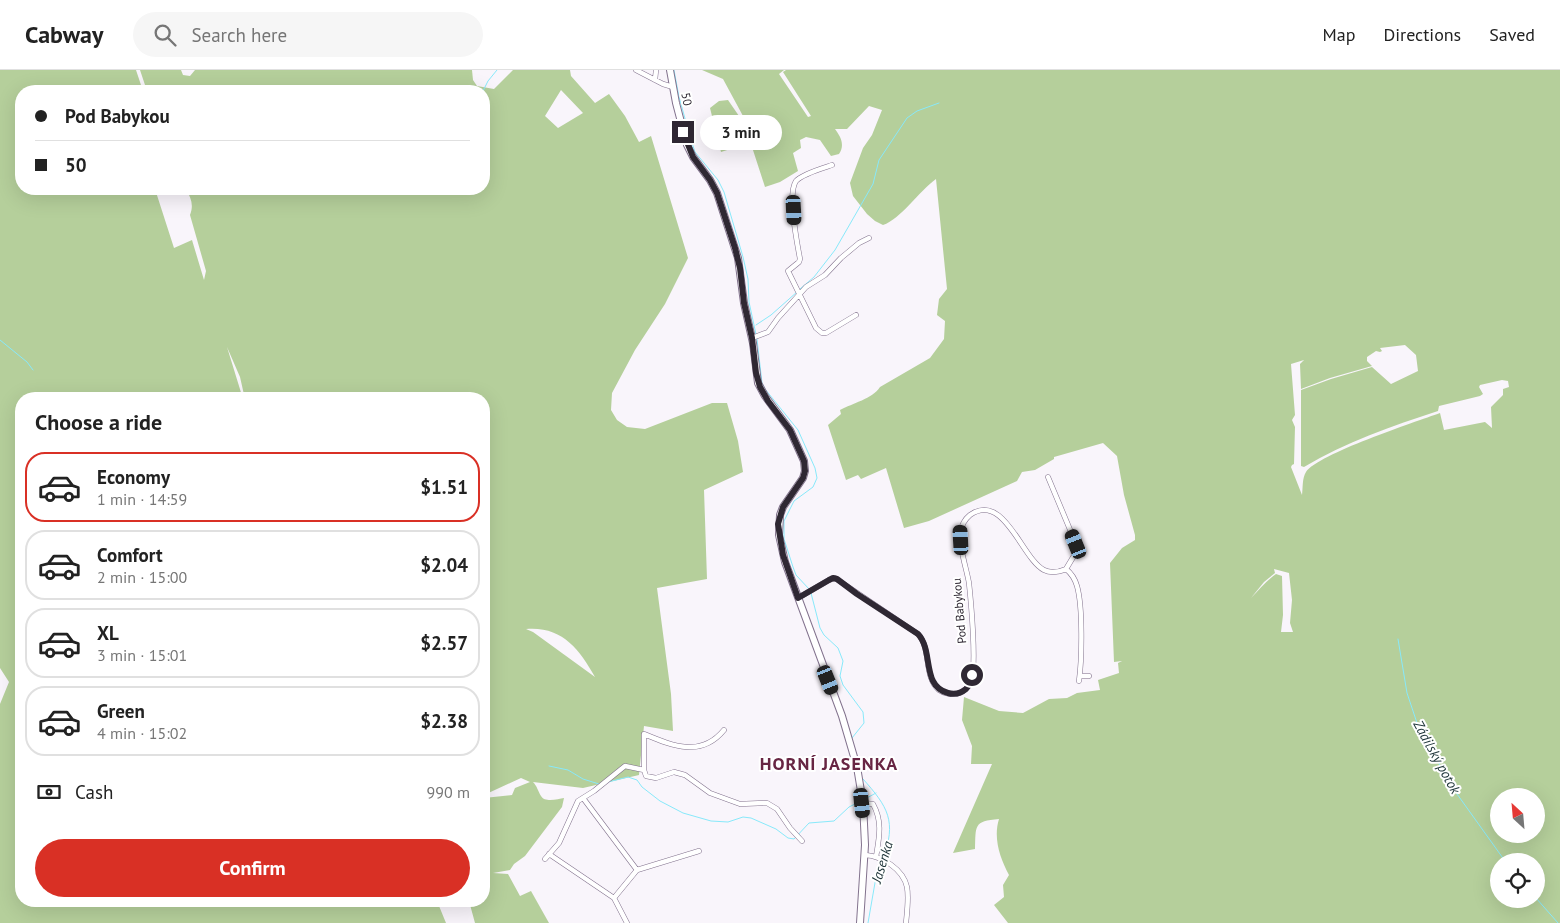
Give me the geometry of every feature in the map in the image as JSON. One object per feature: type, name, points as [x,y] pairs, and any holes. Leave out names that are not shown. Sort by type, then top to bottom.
[{"type":"street","points":[[636,70],[673,87]]},
{"type":"street","points":[[656,70],[656,80]]},
{"type":"street","name":"50","points":[[670,70],[687,145],[717,193],[735,248],[740,268],[744,303],[756,337],[756,373],[760,387],[790,430],[805,464],[805,471],[801,481],[783,507],[778,524],[783,555],[850,738],[857,767],[862,801],[865,854],[860,923]]},
{"type":"street","points":[[832,165],[801,177],[796,182],[792,192],[800,258],[799,262],[788,271],[816,328],[822,333],[826,333],[856,315]]},
{"type":"street","points":[[756,337],[768,332],[799,293],[825,275],[859,243],[869,238]]},
{"type":"street","points":[[1048,477],[1076,544],[1075,554],[1066,569],[1071,574],[1076,585],[1080,621],[1080,679],[1089,676]]},
{"type":"street","name":"Pod Babykou","points":[[798,598],[831,579],[837,579],[912,629],[922,639],[932,680],[941,691],[958,694],[968,687],[973,665],[969,582],[962,551],[961,530],[965,520],[970,515],[983,511],[999,515],[1034,562],[1043,570],[1055,572],[1066,569]]},
{"type":"street","points":[[724,730],[715,740],[698,747],[670,745],[644,734],[644,770],[646,776],[656,778],[674,772],[686,775],[710,793],[740,804],[767,803],[777,809],[802,841]]},
{"type":"street","points":[[627,923],[614,898],[547,857],[559,843],[578,801],[624,766],[644,770]]},
{"type":"street","points":[[583,798],[637,870]]},
{"type":"street","points":[[862,801],[873,804],[879,821],[880,829],[876,856]]},
{"type":"street","points":[[614,898],[637,870],[698,851]]},
{"type":"street","points":[[865,854],[876,856],[886,861],[906,882],[908,890],[906,923]]},
{"type":"green space","points":[[0,70],[136,70],[141,85],[15,85],[15,195],[157,195],[174,248],[192,240],[204,280],[206,271],[190,215],[192,208],[189,195],[490,195],[490,88],[494,89],[513,70],[570,70],[571,76],[595,103],[609,94],[625,116],[639,142],[651,136],[688,258],[665,304],[635,350],[612,393],[611,410],[617,420],[627,427],[645,429],[712,403],[727,403],[738,441],[743,472],[704,490],[707,579],[657,588],[671,694],[673,731],[644,726],[639,775],[583,788],[533,782],[543,798],[552,800],[564,798],[562,807],[525,856],[514,864],[510,870],[493,873],[508,874],[520,896],[531,891],[549,923],[475,923],[471,907],[490,907],[490,797],[512,795],[515,788],[530,782],[521,778],[490,792],[490,392],[243,392],[240,377],[227,347],[241,392],[15,392],[15,907],[439,907],[446,923],[0,923],[0,704],[9,682],[0,668]],"holes":[[[561,90],[583,113],[558,128],[545,116]],[[526,629],[549,631],[568,641],[589,666],[595,677],[533,632]]]},
{"type":"green space","points":[[140,70],[181,70],[183,75],[190,76],[195,70],[472,70],[473,80],[476,85],[145,85]]},
{"type":"green space","points":[[702,70],[784,70],[779,74],[808,117],[811,116],[783,72],[786,70],[1560,70],[1560,923],[1008,923],[994,905],[1004,897],[1003,885],[1009,875],[998,848],[997,826],[999,819],[980,823],[976,830],[975,849],[953,853],[992,764],[971,764],[972,746],[962,720],[964,697],[999,711],[1023,713],[1049,699],[1067,698],[1077,693],[1100,690],[1098,680],[1119,673],[1118,663],[1122,661],[1114,662],[1110,563],[1122,548],[1135,540],[1135,535],[1124,495],[1117,456],[1103,443],[1054,457],[1054,459],[1035,470],[1022,472],[1017,481],[929,521],[904,528],[886,468],[861,479],[858,475],[846,480],[828,425],[841,414],[840,410],[867,398],[880,387],[930,358],[944,339],[945,321],[937,315],[939,299],[947,289],[936,179],[890,222],[883,225],[867,214],[853,196],[850,183],[863,148],[872,135],[882,110],[869,106],[847,129],[835,129],[839,135],[842,147],[839,154],[831,156],[820,140],[806,137],[800,140],[801,148],[793,153],[798,171],[780,182],[765,187],[749,143],[721,152],[710,108],[719,101],[728,100],[739,116],[743,116],[723,79]],"holes":[[[1405,345],[1416,355],[1418,371],[1391,384],[1372,367],[1301,390],[1301,466],[1304,467],[1370,435],[1438,411],[1439,406],[1480,396],[1483,394],[1479,387],[1480,385],[1502,380],[1508,381],[1509,387],[1503,389],[1503,395],[1491,407],[1492,428],[1485,422],[1444,430],[1440,413],[1410,423],[1328,456],[1314,465],[1305,474],[1302,495],[1291,467],[1294,464],[1295,427],[1292,420],[1295,415],[1291,364],[1304,360],[1300,364],[1301,389],[1330,378],[1372,366],[1367,361],[1367,357],[1376,351],[1382,351],[1380,348]],[[1274,569],[1289,573],[1292,600],[1290,623],[1293,632],[1281,632],[1283,615],[1282,576],[1276,574],[1251,598],[1264,582],[1275,573]]]},
{"type":"waterway","points":[[486,85],[497,70]]},
{"type":"waterway","name":"Jasenka","points":[[674,70],[679,97],[695,152],[718,180],[724,192],[743,257],[748,279],[749,302],[757,339],[762,383],[798,430],[815,468],[817,478],[813,487],[794,501],[784,521],[784,539],[793,567],[796,575],[809,589]]},
{"type":"waterway","points":[[800,289],[814,277],[835,250],[873,184],[879,160],[907,118],[917,111],[939,103]]},
{"type":"waterway","points":[[756,325],[771,315],[797,292]]},
{"type":"waterway","points":[[0,340],[27,362],[33,370]]},
{"type":"waterway","name":"Jasenka","points":[[811,593],[820,628],[824,635],[838,648],[843,661],[840,676],[843,685],[863,712],[864,723],[852,738]]},
{"type":"waterway","name":"Zádilský potok","points":[[1398,639],[1407,693],[1418,726],[1452,787],[1499,853]]},
{"type":"waterway","points":[[549,766],[568,770],[583,779],[599,784]]},
{"type":"waterway","points":[[608,782],[628,777],[637,780],[642,787],[660,801],[683,813],[711,821],[728,822],[743,817],[751,818],[776,829],[788,838],[794,839],[809,823],[834,821],[849,807],[859,802]]},
{"type":"waterway","name":"Jasenka","points":[[863,779],[879,798],[888,815],[889,834],[883,859]]},
{"type":"waterway","points":[[865,799],[876,793]]},
{"type":"waterway","name":"Jasenka","points":[[868,923],[876,877],[881,862]]},
{"type":"waterway","name":"Zádilský potok","points":[[1545,908],[1558,923]]},
{"type":"district","name":"HORNÍ JASENKA","points":[[829,763]]},
{"type":"route","points":[[683,132],[693,157],[717,193],[735,248],[760,387],[790,430],[804,461],[805,471],[803,478],[783,507],[778,524],[783,555],[798,598],[833,578],[837,579],[918,634],[925,647],[932,680],[941,691],[958,694],[968,687],[972,675]]}]
